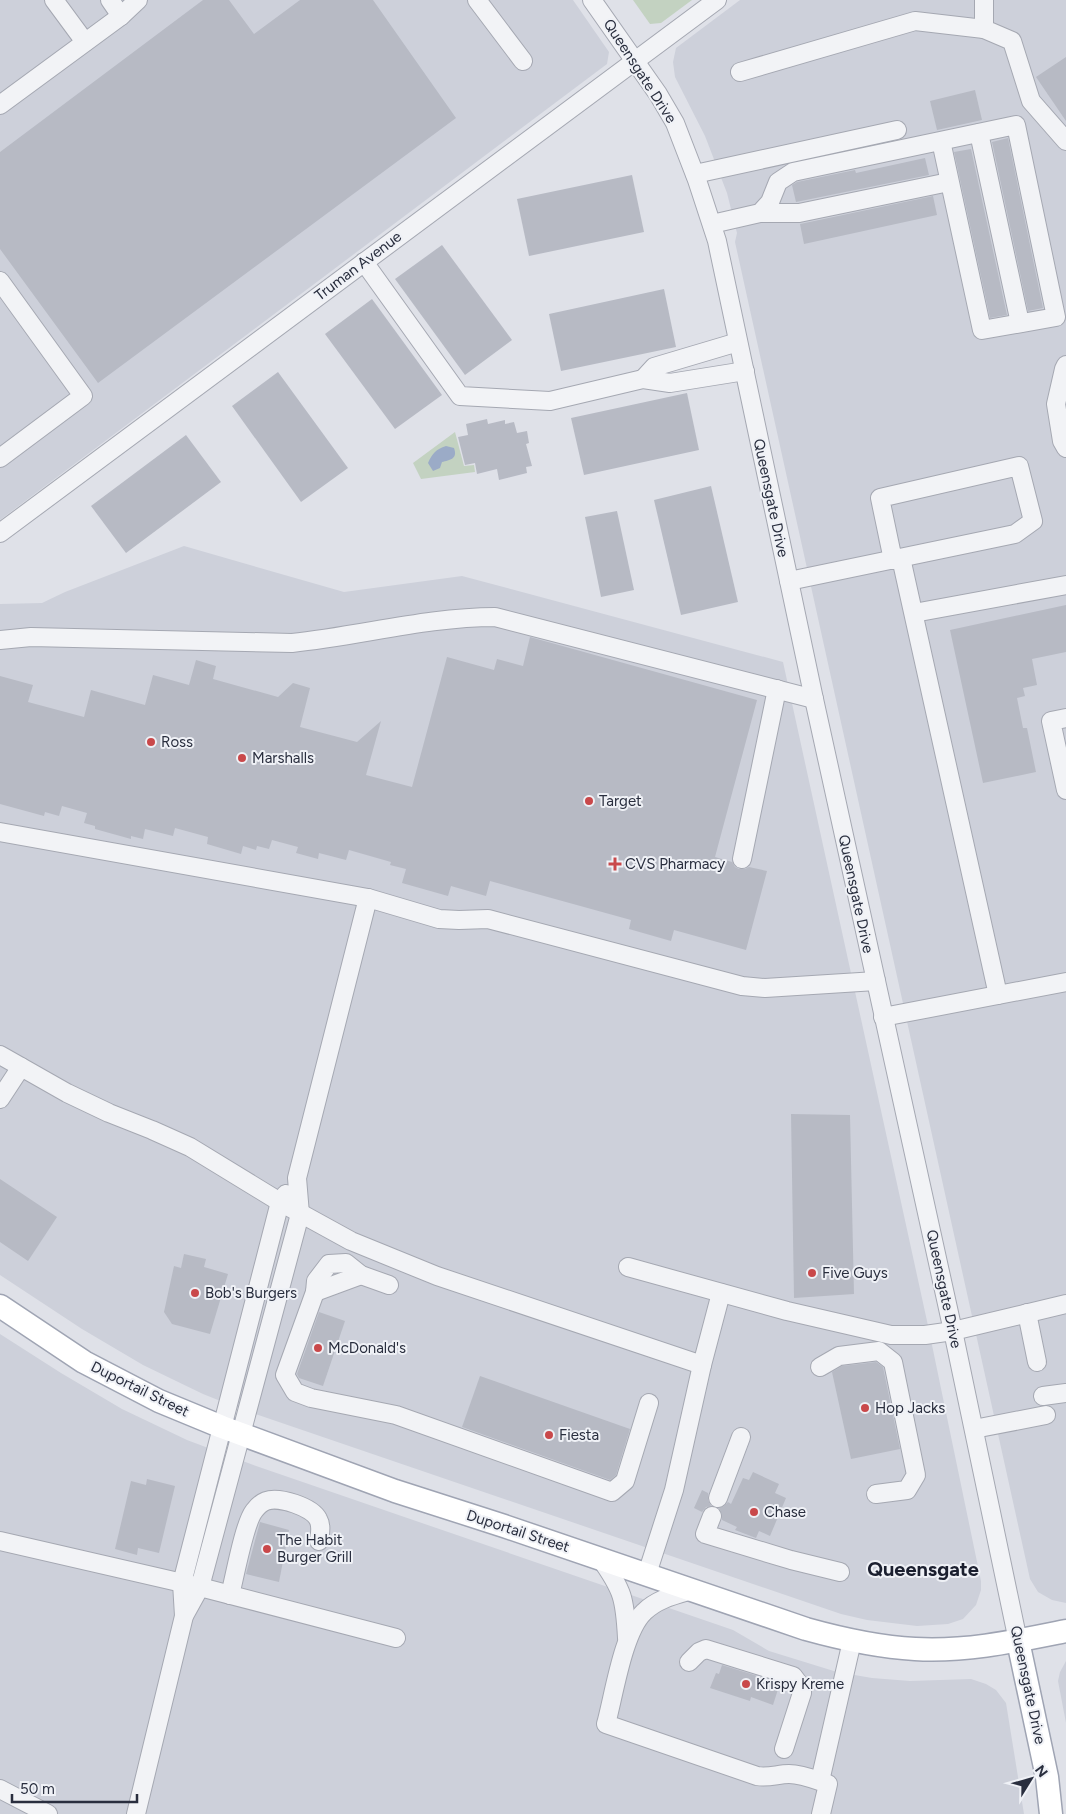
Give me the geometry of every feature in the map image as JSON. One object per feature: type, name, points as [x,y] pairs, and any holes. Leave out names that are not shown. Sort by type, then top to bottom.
[{"type":"main road","name":"Duportail Street","points":[[0,1306],[84,1362],[159,1401],[231,1431],[395,1491],[600,1558],[806,1629],[852,1641],[890,1648],[936,1650],[1018,1640],[1066,1631]]},
{"type":"main road","name":"Queensgate Drive","points":[[1018,1640],[1044,1759],[1052,1814]]},
{"type":"street","points":[[54,0],[85,42]]},
{"type":"street","points":[[110,0],[120,16]]},
{"type":"street","points":[[2,99],[85,42],[138,0]]},
{"type":"street","points":[[477,0],[523,61]]},
{"type":"street","name":"Queensgate Drive","points":[[592,0],[658,94],[675,124],[695,174],[717,241],[814,699],[953,1331],[1018,1640]]},
{"type":"street","name":"Truman Avenue","points":[[0,533],[717,0]]},
{"type":"street","points":[[984,0],[984,29]]},
{"type":"street","points":[[740,72],[915,21],[984,29],[1012,41],[1031,101],[1066,141]]},
{"type":"street","points":[[760,213],[770,202],[778,182],[793,172],[1016,125],[1056,316],[982,330],[941,141]]},
{"type":"street","points":[[695,174],[897,130]]},
{"type":"street","points":[[979,133],[1020,323]]},
{"type":"street","points":[[712,224],[760,213],[799,213],[950,182]]},
{"type":"street","points":[[364,262],[460,396],[550,401],[643,379],[670,383],[744,371]]},
{"type":"street","points":[[0,281],[83,396],[0,458]]},
{"type":"street","points":[[643,379],[654,367],[738,342]]},
{"type":"street","points":[[1066,365],[1056,404],[1062,440],[1066,448]]},
{"type":"street","points":[[789,581],[897,559],[1015,534],[1033,521],[1019,466],[880,498],[897,559],[914,612],[998,995]]},
{"type":"street","points":[[914,612],[1066,585]]},
{"type":"street","points":[[0,640],[31,637],[292,642],[332,639],[465,617],[495,617],[814,699]]},
{"type":"street","points":[[742,859],[777,689]]},
{"type":"street","points":[[1066,718],[1051,721],[1066,790]]},
{"type":"street","points":[[0,832],[368,898],[439,919],[488,919],[742,986],[765,988],[876,981]]},
{"type":"street","points":[[184,1616],[182,1582],[300,1214],[298,1178],[368,898]]},
{"type":"street","points":[[883,1016],[1066,982]]},
{"type":"street","points":[[0,1054],[67,1093],[190,1147],[300,1214],[351,1241],[414,1268],[702,1365]]},
{"type":"street","points":[[0,1099],[22,1067]]},
{"type":"street","points":[[136,1814],[184,1616],[200,1587],[280,1202],[298,1178]]},
{"type":"street","points":[[628,1267],[787,1311],[891,1334],[926,1335],[953,1331],[1066,1304]]},
{"type":"street","points":[[389,1285],[361,1275],[314,1292],[285,1375],[295,1392],[311,1398],[396,1416],[612,1492],[625,1481],[649,1403]]},
{"type":"street","points":[[647,1574],[674,1490],[702,1365],[721,1293]]},
{"type":"street","points":[[1027,1313],[1037,1362]]},
{"type":"street","points":[[820,1367],[838,1356],[879,1351],[892,1362],[916,1474],[907,1490],[876,1494]]},
{"type":"street","points":[[1043,1396],[1066,1393]]},
{"type":"street","points":[[974,1429],[1046,1415]]},
{"type":"street","points":[[718,1498],[740,1437]]},
{"type":"street","points":[[230,1595],[249,1518],[261,1504],[272,1500],[279,1500],[313,1512],[320,1526],[319,1542]]},
{"type":"street","points":[[712,1516],[705,1534],[791,1560],[840,1572]]},
{"type":"street","points":[[0,1541],[182,1582],[396,1638]]},
{"type":"street","points":[[600,1558],[622,1595],[626,1611],[627,1639],[606,1724],[757,1776],[769,1778],[797,1774],[828,1784],[820,1814]]},
{"type":"street","points":[[627,1639],[643,1613],[653,1605],[674,1595],[692,1590]]},
{"type":"street","points":[[820,1781],[852,1641]]},
{"type":"street","points":[[689,1662],[706,1648],[793,1676],[802,1688],[802,1693],[784,1749]]},
{"type":"street","points":[[0,1789],[48,1814]]},
{"type":"shaded area","points":[[0,0],[573,0],[609,52],[607,64],[0,520]]},
{"type":"shaded area","points":[[740,0],[1066,0],[1066,1603],[1052,1600],[1038,1592],[1030,1579],[735,242],[737,233],[727,193],[705,136],[675,77],[673,62],[676,48]]},
{"type":"shaded area","points":[[184,546],[344,592],[462,576],[783,662],[927,1321],[981,1581],[981,1590],[976,1605],[963,1619],[948,1624],[917,1626],[867,1620],[841,1614],[238,1408],[203,1394],[143,1365],[82,1329],[0,1275],[0,604],[42,603],[65,592]]},
{"type":"shaded area","points":[[0,1334],[122,1409],[187,1440],[259,1467],[733,1630],[769,1651],[837,1672],[872,1678],[910,1681],[971,1679],[986,1684],[996,1690],[1006,1703],[1024,1814],[0,1814]]},
{"type":"shaded area","points":[[1066,1661],[1066,1723],[1058,1681]]},
{"type":"green space","points":[[633,0],[692,0],[661,23],[650,24]]},
{"type":"green space","points":[[455,432],[464,466],[474,465],[475,472],[421,479],[413,463]]},
{"type":"water","points":[[446,446],[454,448],[454,457],[442,462],[440,468],[433,471],[428,463],[437,450]]},
{"type":"building","points":[[203,0],[229,0],[254,34],[300,0],[373,0],[456,118],[98,383],[0,249],[0,152]]},
{"type":"building","points":[[1066,57],[1066,121],[1036,77]]},
{"type":"building","points":[[975,90],[982,120],[937,130],[930,101]]},
{"type":"building","points":[[1008,138],[1043,308],[1028,311],[992,142]]},
{"type":"building","points":[[971,149],[1007,315],[990,318],[954,152]]},
{"type":"building","points":[[925,158],[929,175],[796,202],[792,185],[797,182],[855,170],[856,173]]},
{"type":"building","points":[[632,175],[644,232],[529,256],[517,199]]},
{"type":"building","points":[[933,196],[937,215],[804,244],[800,224]]},
{"type":"building","points":[[442,245],[512,340],[465,375],[395,279]]},
{"type":"building","points":[[664,289],[676,347],[561,371],[549,314]]},
{"type":"building","points":[[372,299],[442,395],[395,429],[325,334]]},
{"type":"building","points":[[278,372],[348,468],[301,502],[232,406]]},
{"type":"building","points":[[687,393],[699,450],[584,475],[571,418]]},
{"type":"building","points":[[487,419],[488,424],[505,420],[505,424],[514,422],[517,433],[527,431],[529,443],[526,444],[532,466],[526,467],[527,473],[499,480],[497,469],[477,474],[475,463],[465,465],[458,437],[468,435],[466,424]]},
{"type":"building","points":[[186,435],[221,482],[126,553],[91,506]]},
{"type":"building","points":[[711,486],[738,602],[681,615],[654,500]]},
{"type":"building","points":[[617,511],[634,590],[601,597],[585,517]]},
{"type":"building","points":[[1066,605],[1066,652],[1032,659],[1037,685],[1023,688],[1025,696],[1017,698],[1023,728],[1027,728],[1036,772],[983,783],[950,630]]},
{"type":"building","points":[[530,637],[757,700],[715,857],[732,862],[739,869],[749,867],[767,871],[746,950],[674,930],[671,941],[629,929],[631,920],[490,881],[486,896],[451,886],[448,896],[402,883],[406,869],[390,865],[391,862],[349,850],[346,860],[319,853],[318,859],[296,853],[298,847],[272,840],[269,849],[257,846],[256,850],[243,846],[241,854],[207,844],[208,837],[175,828],[173,836],[145,829],[143,839],[131,836],[131,839],[95,829],[95,826],[84,823],[87,813],[62,806],[59,816],[45,812],[44,816],[0,804],[0,676],[33,685],[28,702],[84,717],[91,690],[145,705],[153,675],[189,685],[196,660],[216,666],[213,679],[278,697],[293,683],[310,688],[300,727],[357,742],[381,721],[366,775],[412,787],[447,657],[494,670],[497,659],[523,666]]},
{"type":"building","points":[[791,1114],[850,1115],[854,1294],[794,1298]]},
{"type":"building","points":[[0,1179],[57,1217],[28,1261],[0,1242]]},
{"type":"building","name":"Bob's Burgers","points":[[184,1254],[206,1259],[204,1267],[228,1274],[210,1334],[172,1324],[164,1312],[174,1266],[181,1268]]},
{"type":"building","name":"McDonald's","points":[[319,1312],[345,1321],[323,1386],[299,1378],[297,1374]]},
{"type":"building","name":"Hop Jacks","points":[[876,1362],[883,1367],[900,1449],[851,1459],[832,1372],[842,1366]]},
{"type":"building","points":[[480,1376],[630,1429],[616,1475],[610,1480],[462,1427]]},
{"type":"building","name":"Chase","points":[[753,1472],[779,1484],[775,1493],[786,1498],[770,1536],[759,1531],[756,1538],[735,1530],[737,1527],[722,1520],[719,1508],[728,1502],[731,1504],[743,1478],[749,1480]]},
{"type":"building","points":[[147,1479],[175,1486],[159,1553],[138,1548],[137,1555],[115,1549],[131,1481],[146,1485]]},
{"type":"building","points":[[702,1490],[708,1493],[708,1500],[711,1506],[706,1507],[702,1512],[694,1508]]},
{"type":"building","name":"The Habit Burger Grill","points":[[260,1522],[289,1530],[279,1582],[246,1574]]},
{"type":"building","name":"Krispy Kreme","points":[[722,1665],[780,1683],[773,1705],[751,1697],[750,1701],[710,1688],[716,1673],[719,1674]]},
{"type":"place","name":"Ross","points":[[151,742]]},
{"type":"place","name":"Marshalls","points":[[242,758]]},
{"type":"place","name":"Target","points":[[589,801]]},
{"type":"place","name":"CVS Pharmacy","points":[[615,864]]},
{"type":"place","name":"Five Guys","points":[[812,1273]]},
{"type":"place","name":"Bob's Burgers","points":[[195,1293]]},
{"type":"place","name":"McDonald's","points":[[318,1348]]},
{"type":"place","name":"Hop Jacks","points":[[865,1408]]},
{"type":"place","name":"Fiesta","points":[[549,1435]]},
{"type":"place","name":"Chase","points":[[754,1512]]},
{"type":"place","name":"The Habit Burger Grill","points":[[267,1549]]},
{"type":"place","name":"Krispy Kreme","points":[[746,1684]]},
{"type":"district","name":"Queensgate","points":[[923,1569]]}]
